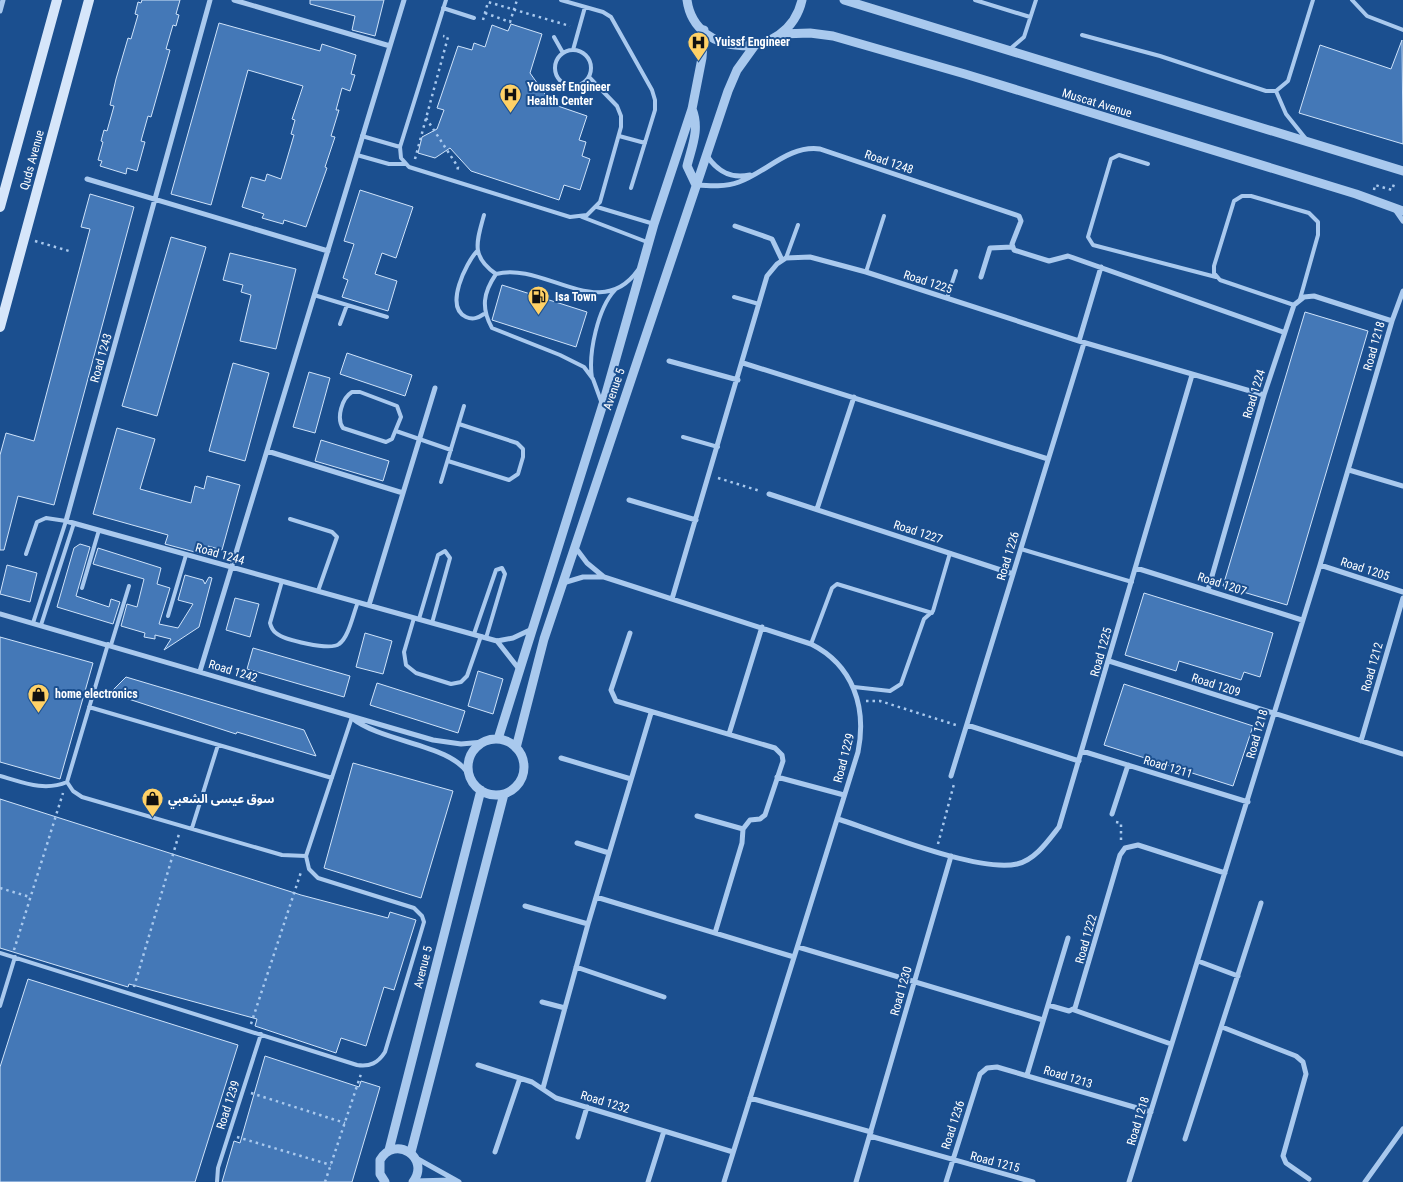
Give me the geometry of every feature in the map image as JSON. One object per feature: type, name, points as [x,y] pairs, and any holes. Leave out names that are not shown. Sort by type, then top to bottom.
[{"type":"main road","name":"Quds Avenue","points":[[0,207],[57,0]]},
{"type":"main road","name":"Quds Avenue","points":[[0,327],[89,0]]},
{"type":"street","points":[[0,11],[3,0]]},
{"type":"street","name":"Road 1243","points":[[66,521],[210,0]]},
{"type":"street","points":[[234,0],[390,46]]},
{"type":"street","points":[[200,672],[404,0]]},
{"type":"street","points":[[686,1],[694,18],[712,37],[728,44],[755,45],[781,34],[792,22],[802,0]]},
{"type":"street","name":"Muscat Avenue","points":[[844,0],[1400,170]]},
{"type":"street","name":"Avenue 5","points":[[498,739],[530,630],[603,404],[654,224],[692,109],[702,58],[704,30]]},
{"type":"street","name":"Muscat Avenue","points":[[781,34],[810,33],[833,36],[966,74],[1403,211]]},
{"type":"street","name":"Avenue 5","points":[[516,748],[544,639],[696,185],[731,84],[737,70],[755,45]]},
{"type":"street","points":[[692,109],[697,122],[697,130],[687,166],[696,185]]},
{"type":"street","name":"Road 1248","points":[[696,185],[737,183],[793,152],[806,148],[820,149],[1019,216],[1021,221],[1012,247]]},
{"type":"street","name":"Road 1248","points":[[707,155],[717,168],[732,177],[756,174]]},
{"type":"street","points":[[87,179],[328,251]]},
{"type":"street","points":[[1394,208],[1403,221]]},
{"type":"street","points":[[672,599],[743,363],[767,276],[784,259],[772,239],[735,226]]},
{"type":"street","points":[[981,278],[990,248],[1012,247],[1014,250],[1049,262],[1068,256],[1283,332]]},
{"type":"street","name":"Road 1225","points":[[784,259],[810,256],[866,272],[1081,342],[1264,395]]},
{"type":"street","name":"Road 1226","points":[[951,776],[1048,459],[1101,267]]},
{"type":"street","name":"Road 1218","points":[[1129,1182],[1248,802],[1349,470],[1392,321],[1402,302],[1403,292]]},
{"type":"street","points":[[1300,299],[1314,296],[1392,321]]},
{"type":"street","name":"Road 1224","points":[[1208,590],[1283,332],[1294,305],[1300,299]]},
{"type":"street","points":[[669,361],[738,380]]},
{"type":"street","points":[[743,363],[1048,459]]},
{"type":"street","name":"Road 1225","points":[[838,819],[951,856],[993,866],[1019,864],[1043,848],[1059,827],[1192,375]]},
{"type":"street","points":[[369,605],[435,388]]},
{"type":"street","points":[[817,509],[854,397]]},
{"type":"street","points":[[267,451],[403,493]]},
{"type":"street","points":[[1349,470],[1403,486]]},
{"type":"street","name":"Road 1227","points":[[769,494],[1013,574]]},
{"type":"street","points":[[629,500],[696,520]]},
{"type":"street","name":"Road 1244","points":[[66,521],[497,641]]},
{"type":"street","name":"Road 1229","points":[[575,546],[588,563],[604,577]]},
{"type":"street","name":"Road 1205","points":[[1320,565],[1403,592]]},
{"type":"street","name":"Road 1207","points":[[1136,568],[1302,620]]},
{"type":"street","name":"Road 1229","points":[[563,584],[583,577],[604,577],[811,644],[824,650],[837,661],[854,686],[859,701],[861,736],[838,819],[724,1182]]},
{"type":"street","name":"Road 1212","points":[[1361,741],[1403,598]]},
{"type":"street","name":"Road 1242","points":[[0,614],[110,644],[352,717],[447,742],[484,742]]},
{"type":"street","points":[[729,734],[762,627]]},
{"type":"street","points":[[519,669],[497,641],[513,638],[530,630]]},
{"type":"street","points":[[630,634],[612,694],[619,703],[729,734],[775,748],[781,752],[782,761],[778,777],[765,815],[760,819],[750,820],[743,829],[742,842],[715,933]]},
{"type":"street","name":"Road 1209","points":[[1109,661],[1403,754]]},
{"type":"street","points":[[542,1088],[588,924],[651,713]]},
{"type":"street","name":"Road 1242","points":[[352,717],[372,731],[454,759],[469,775]]},
{"type":"street","points":[[966,727],[1079,761]]},
{"type":"street","points":[[498,739],[516,748],[523,762],[521,778],[517,785],[504,794],[488,794],[481,790],[469,775],[468,765],[476,747],[484,742],[498,739]]},
{"type":"street","name":"Road 1211","points":[[1082,751],[1248,802]]},
{"type":"street","points":[[561,758],[631,779]]},
{"type":"street","points":[[1112,814],[1128,765]]},
{"type":"street","points":[[778,777],[844,795]]},
{"type":"street","name":"Avenue 5","points":[[382,1181],[379,1165],[382,1156],[389,1150],[481,790]]},
{"type":"street","points":[[452,1180],[413,1181],[418,1171],[414,1155],[504,794]]},
{"type":"street","points":[[697,816],[743,829]]},
{"type":"street","points":[[577,843],[609,853]]},
{"type":"street","points":[[1125,848],[1138,845],[1225,873]]},
{"type":"street","name":"Road 1222","points":[[1074,1010],[1120,855],[1125,848]]},
{"type":"street","name":"Road 1230","points":[[856,1182],[951,856]]},
{"type":"street","points":[[596,897],[794,958]]},
{"type":"street","points":[[1185,1139],[1261,903]]},
{"type":"street","points":[[525,906],[588,924]]},
{"type":"street","name":"Road 1222","points":[[1027,1075],[1068,938]]},
{"type":"street","points":[[798,947],[1043,1020]]},
{"type":"street","points":[[1198,961],[1238,976]]},
{"type":"street","points":[[576,967],[664,996]]},
{"type":"street","points":[[542,1002],[565,1008]]},
{"type":"street","points":[[1048,1005],[1069,1011],[1074,1010],[1172,1044]]},
{"type":"street","points":[[1222,1027],[1296,1056],[1303,1062],[1306,1074],[1284,1158],[1286,1163],[1308,1179]]},
{"type":"street","name":"Road 1232","points":[[478,1065],[520,1078],[542,1088],[556,1098],[733,1152]]},
{"type":"street","name":"Road 1213","points":[[980,1074],[992,1067],[1027,1075],[1151,1112]]},
{"type":"street","name":"Road 1236","points":[[946,1182],[980,1074]]},
{"type":"street","points":[[495,1152],[520,1078]]},
{"type":"street","points":[[750,1098],[870,1134]]},
{"type":"street","points":[[578,1137],[586,1107]]},
{"type":"street","points":[[1365,1182],[1403,1129]]},
{"type":"street","points":[[648,1182],[664,1131]]},
{"type":"street","name":"Road 1215","points":[[870,1134],[952,1160],[1034,1182]]},
{"type":"street","points":[[389,1150],[400,1148],[452,1180],[459,1182]]},
{"type":"lane","points":[[405,164],[399,154],[400,147],[446,0]]},
{"type":"lane","points":[[561,0],[603,12],[612,17],[652,90],[656,105],[631,188]]},
{"type":"lane","points":[[975,0],[1030,17]]},
{"type":"lane","points":[[1008,50],[1024,37],[1036,0]]},
{"type":"lane","points":[[1082,34],[1160,56],[1266,91],[1276,91],[1288,81],[1313,0]]},
{"type":"lane","points":[[1352,0],[1366,16],[1403,30]]},
{"type":"lane","points":[[573,50],[586,7]]},
{"type":"lane","points":[[443,8],[474,18]]},
{"type":"lane","points":[[554,37],[563,53]]},
{"type":"lane","points":[[573,50],[579,51],[589,59],[591,71],[585,82],[573,86],[561,82],[555,70],[556,63],[563,53],[573,50]]},
{"type":"lane","points":[[582,217],[597,207],[600,202],[622,121],[619,110],[589,77]]},
{"type":"lane","points":[[1276,91],[1290,119],[1310,142]]},
{"type":"lane","points":[[362,136],[400,147]]},
{"type":"lane","points":[[619,136],[645,144]]},
{"type":"lane","points":[[357,155],[389,164],[405,164],[570,217],[582,217],[649,243]]},
{"type":"lane","points":[[1148,164],[1119,155],[1111,159],[1088,237],[1089,242],[1093,246],[1216,277],[1294,305]]},
{"type":"lane","points":[[1216,277],[1214,266],[1234,201],[1242,196],[1251,196],[1309,213],[1318,222],[1318,234],[1300,299]]},
{"type":"lane","points":[[597,207],[654,224]]},
{"type":"lane","points":[[484,215],[476,245],[484,264],[496,274]]},
{"type":"lane","points":[[866,272],[884,216]]},
{"type":"lane","points":[[784,259],[798,226]]},
{"type":"lane","points":[[478,251],[465,269],[456,306],[468,318],[474,319],[484,314]]},
{"type":"lane","points":[[592,379],[591,355],[603,309],[611,294],[632,278],[642,264]]},
{"type":"lane","points":[[603,404],[592,379],[584,367],[560,355],[492,328],[484,314],[484,302],[488,286],[496,274],[506,271],[525,273],[583,291],[609,292],[621,286]]},
{"type":"lane","points":[[947,298],[956,271]]},
{"type":"lane","points":[[314,295],[387,317]]},
{"type":"lane","points":[[734,296],[760,304]]},
{"type":"lane","points":[[340,324],[347,305]]},
{"type":"lane","points":[[352,392],[360,392],[397,406],[401,413],[396,431],[392,439],[386,442],[346,430],[339,421],[346,397],[352,392]]},
{"type":"lane","points":[[441,482],[464,406]]},
{"type":"lane","points":[[448,461],[509,480],[518,474],[523,457],[523,448],[517,443],[459,424]]},
{"type":"lane","points":[[396,431],[451,450]]},
{"type":"lane","points":[[683,437],[718,447]]},
{"type":"lane","points":[[26,554],[37,522],[46,518],[66,521],[32,623]]},
{"type":"lane","points":[[290,519],[332,532],[336,537],[318,591]]},
{"type":"lane","points":[[41,625],[74,523]]},
{"type":"lane","points":[[82,588],[99,530]]},
{"type":"lane","points":[[1021,548],[1132,582]]},
{"type":"lane","points":[[432,623],[450,558],[446,551],[438,555],[404,656],[406,665],[416,673],[452,684],[462,682],[467,676],[484,637],[505,574],[502,568],[496,570],[474,634]]},
{"type":"lane","points":[[854,686],[890,691],[898,688],[904,680],[924,619],[932,613],[950,553]]},
{"type":"lane","points":[[168,616],[186,555]]},
{"type":"lane","points":[[282,581],[270,623],[274,632],[282,636],[327,648],[337,646],[344,640],[358,602]]},
{"type":"lane","points":[[811,644],[835,584],[932,613]]},
{"type":"lane","points":[[67,782],[89,707],[129,586]]},
{"type":"lane","points":[[89,707],[332,778]]},
{"type":"lane","points":[[0,953],[364,1066],[376,1062],[385,1052],[423,928],[422,916],[414,908],[318,878],[309,869],[306,856],[352,717]]},
{"type":"lane","points":[[192,828],[218,745]]},
{"type":"lane","points":[[0,776],[39,787],[53,787],[67,782]]},
{"type":"lane","points":[[67,782],[73,791],[82,797],[282,855],[306,856]]},
{"type":"lane","points":[[0,1006],[13,957]]},
{"type":"lane","name":"Road 1239","points":[[217,1182],[218,1168],[261,1034]]},
{"type":"path","points":[[485,13],[510,22],[516,0]]},
{"type":"path","points":[[474,18],[483,20],[488,2],[579,29]]},
{"type":"path","points":[[413,168],[448,37],[435,34]]},
{"type":"path","points":[[426,118],[458,167],[456,181]]},
{"type":"path","points":[[1371,200],[1375,185],[1392,190],[1400,170]]},
{"type":"path","points":[[24,238],[69,251]]},
{"type":"path","points":[[709,475],[769,494]]},
{"type":"path","points":[[859,701],[880,701],[966,727]]},
{"type":"path","points":[[936,851],[954,782],[951,776]]},
{"type":"path","points":[[13,957],[67,782]]},
{"type":"path","points":[[1112,814],[1110,820],[1121,823],[1119,833],[1125,848]]},
{"type":"path","points":[[131,995],[182,825]]},
{"type":"path","points":[[249,1030],[306,856]]},
{"type":"path","points":[[0,888],[30,897]]},
{"type":"path","points":[[325,1182],[364,1066]]},
{"type":"path","points":[[244,1090],[345,1123]]},
{"type":"path","points":[[229,1134],[331,1165]]},
{"type":"building","points":[[142,0],[180,0],[176,14],[179,15],[176,26],[173,25],[166,49],[170,50],[151,117],[148,116],[141,141],[145,142],[137,171],[127,168],[126,174],[100,166],[102,161],[98,160],[104,130],[107,131],[114,106],[110,105],[116,79],[128,38],[131,39],[138,15],[135,14],[138,2],[141,3]]},
{"type":"building","points":[[310,0],[384,0],[375,36],[352,30],[355,16],[310,4]]},
{"type":"building","points":[[219,23],[320,51],[322,44],[356,55],[351,74],[355,75],[350,91],[342,88],[336,110],[339,110],[331,136],[335,137],[325,167],[327,168],[306,227],[284,220],[283,224],[262,218],[264,214],[242,207],[251,177],[265,181],[267,174],[281,179],[294,135],[291,134],[295,120],[292,119],[303,86],[248,70],[211,205],[171,194]]},
{"type":"building","name":"Youssef Engineer Health Center","points":[[511,24],[542,34],[530,73],[552,104],[587,116],[579,140],[586,142],[582,156],[590,159],[580,190],[564,185],[559,200],[471,171],[450,148],[435,158],[418,153],[422,137],[437,129],[444,110],[437,108],[458,46],[472,50],[474,43],[485,47],[492,25],[508,31]]},
{"type":"building","points":[[1402,40],[1403,144],[1299,113],[1320,45],[1391,69]]},
{"type":"building","points":[[360,190],[413,207],[396,258],[382,253],[375,274],[397,281],[388,311],[342,297],[348,280],[343,278],[354,244],[344,241]]},
{"type":"building","points":[[90,194],[134,207],[54,505],[18,496],[4,550],[0,550],[0,455],[6,433],[34,441],[90,229],[81,227]]},
{"type":"building","points":[[171,237],[206,247],[157,416],[122,406]]},
{"type":"building","points":[[230,253],[296,269],[276,349],[240,341],[251,295],[241,292],[243,285],[223,280]]},
{"type":"building","name":"Isa Town","points":[[502,285],[587,312],[576,347],[492,320]]},
{"type":"building","points":[[1305,312],[1368,331],[1287,605],[1223,586]]},
{"type":"building","points":[[347,353],[412,375],[405,396],[340,374]]},
{"type":"building","points":[[233,363],[269,373],[245,461],[209,451]]},
{"type":"building","points":[[309,372],[330,378],[315,433],[293,427]]},
{"type":"building","points":[[117,428],[155,439],[140,489],[191,503],[195,486],[204,489],[207,476],[240,485],[222,550],[208,546],[206,555],[165,544],[168,535],[93,514]]},
{"type":"building","points":[[321,440],[389,461],[383,481],[315,461]]},
{"type":"building","points":[[80,544],[90,547],[76,596],[109,607],[111,599],[120,602],[113,624],[57,607],[74,548]]},
{"type":"building","points":[[98,548],[161,568],[157,584],[170,588],[159,624],[178,628],[193,604],[178,600],[185,575],[203,580],[205,584],[209,577],[212,578],[199,627],[164,650],[171,639],[155,635],[155,639],[144,637],[145,633],[121,626],[127,604],[137,607],[144,579],[93,564]]},
{"type":"building","points":[[7,565],[37,573],[30,602],[0,594]]},
{"type":"building","points":[[1144,593],[1273,633],[1260,677],[1244,672],[1241,680],[1179,661],[1176,671],[1125,655]]},
{"type":"building","points":[[235,598],[259,604],[250,637],[226,630]]},
{"type":"building","points":[[365,633],[392,641],[383,674],[356,667]]},
{"type":"building","name":"home electronics","points":[[0,637],[93,663],[60,779],[0,762]]},
{"type":"building","points":[[253,648],[350,676],[344,697],[247,669]]},
{"type":"building","points":[[478,671],[503,679],[493,714],[468,706]]},
{"type":"building","points":[[126,677],[304,730],[316,756],[237,732],[236,734],[110,693]]},
{"type":"building","points":[[377,683],[465,711],[458,733],[370,705]]},
{"type":"building","points":[[1124,684],[1253,726],[1233,786],[1104,745]]},
{"type":"building","points":[[353,763],[453,791],[421,898],[324,868]]},
{"type":"building","points":[[0,799],[301,895],[388,918],[390,912],[416,920],[394,990],[384,987],[366,1046],[341,1038],[336,1053],[255,1026],[257,1019],[129,984],[128,987],[0,948]]},
{"type":"building","points":[[28,979],[238,1045],[195,1182],[0,1182],[0,1067]]},
{"type":"building","points":[[265,1056],[359,1087],[361,1081],[380,1087],[352,1182],[222,1182],[234,1141],[240,1143]]},
{"type":"place","name":"Yuissf Engineer","points":[[699,61]]},
{"type":"place","name":"Youssef Engineer Health Center","points":[[511,113]]},
{"type":"place","name":"Isa Town","points":[[539,316]]},
{"type":"place","name":"home electronics","points":[[39,713]]},
{"type":"place","name":"سوق عيسى الشعبي","points":[[152,818]]}]
